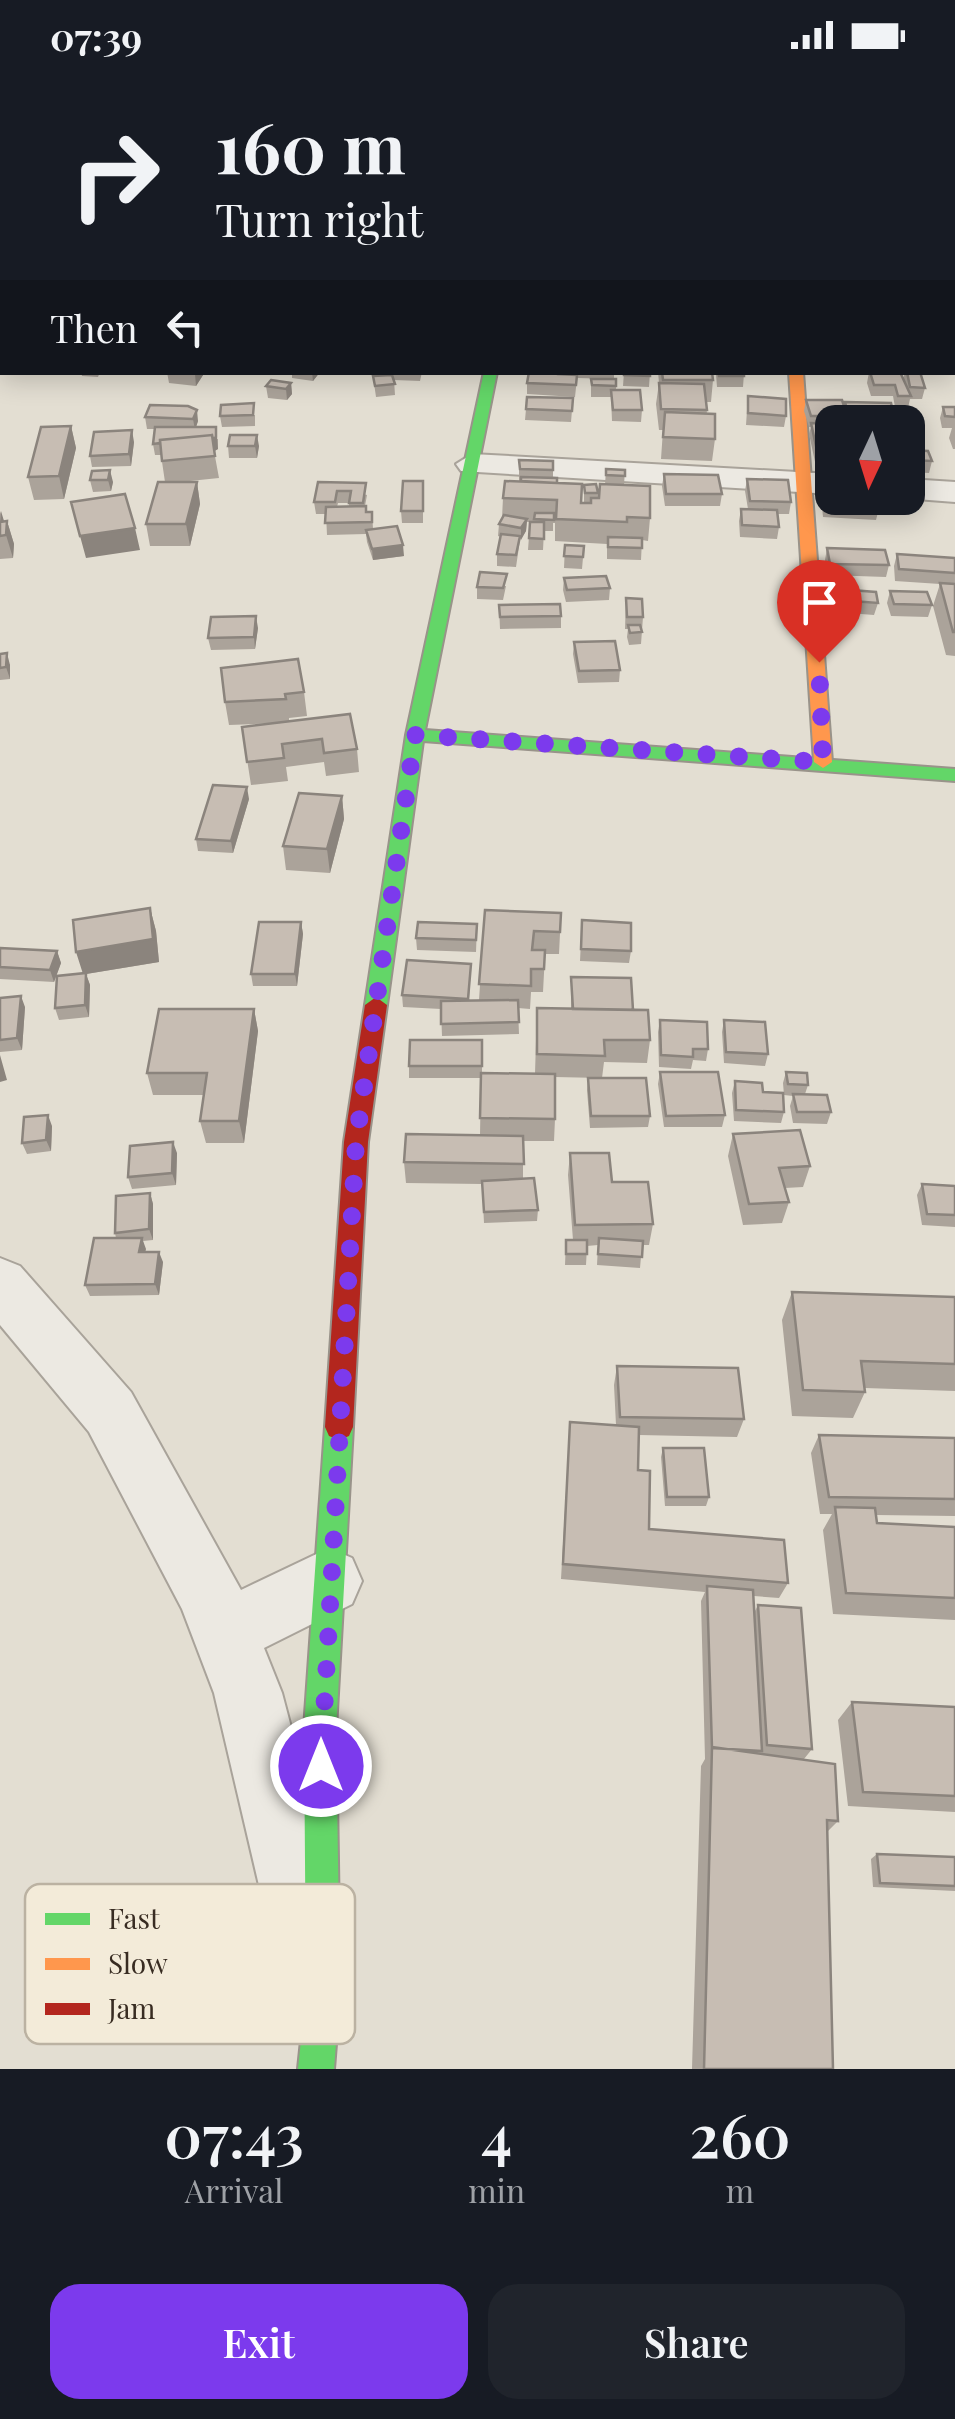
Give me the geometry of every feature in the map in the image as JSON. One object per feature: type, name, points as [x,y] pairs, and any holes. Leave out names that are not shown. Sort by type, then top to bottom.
[{"type":"street","points":[[322,1884],[320,1729],[356,1142],[415,735],[490,375]]},
{"type":"street","points":[[797,375],[815,465]]},
{"type":"street","points":[[472,464],[815,484]]},
{"type":"street","points":[[925,490],[955,492]]},
{"type":"street","points":[[819,515],[823,762]]},
{"type":"street","points":[[415,735],[823,762],[955,775]]},
{"type":"street","points":[[0,1283],[110,1412],[209,1592],[248,1694],[296,1884]]},
{"type":"street","points":[[224,1633],[329,1581]]},
{"type":"street","points":[[316,2069],[318,2044]]},
{"type":"building","points":[[392,375],[395,384],[375,386],[373,376]]},
{"type":"building","points":[[528,375],[577,375],[576,385],[527,383]]},
{"type":"building","points":[[662,375],[712,375],[713,380],[663,380]]},
{"type":"building","points":[[871,375],[901,375],[911,396],[898,396],[895,385],[874,385]]},
{"type":"building","points":[[908,375],[921,375],[925,388],[910,387]]},
{"type":"building","points":[[591,379],[616,379],[616,386],[592,385]]},
{"type":"building","points":[[271,380],[291,383],[286,389],[266,386]]},
{"type":"building","points":[[659,383],[704,384],[707,410],[661,409]]},
{"type":"building","points":[[611,390],[640,390],[642,410],[613,410]]},
{"type":"building","points":[[748,396],[786,399],[786,416],[748,413]]},
{"type":"building","points":[[527,397],[573,398],[572,411],[526,409]]},
{"type":"building","points":[[806,400],[842,400],[844,405],[815,405],[815,416],[811,416]]},
{"type":"building","points":[[845,402],[891,405],[846,405]]},
{"type":"building","points":[[254,403],[253,415],[220,416],[221,405]]},
{"type":"building","points":[[150,405],[188,406],[197,410],[193,419],[145,417]]},
{"type":"building","points":[[943,407],[955,407],[955,417],[945,416]]},
{"type":"building","points":[[665,412],[715,414],[715,439],[663,437]]},
{"type":"building","points":[[71,426],[59,476],[28,477],[41,427]]},
{"type":"building","points":[[155,427],[216,427],[216,437],[160,440],[153,444]]},
{"type":"building","points":[[132,430],[129,454],[90,456],[94,432]]},
{"type":"building","points":[[212,435],[215,456],[162,461],[160,440]]},
{"type":"building","points":[[230,435],[257,435],[255,446],[228,446]]},
{"type":"building","points":[[519,460],[553,461],[553,470],[520,469]]},
{"type":"building","points":[[606,469],[625,470],[625,476],[606,475]]},
{"type":"building","points":[[110,470],[108,480],[90,480],[92,471]]},
{"type":"building","points":[[664,474],[718,475],[722,494],[666,494]]},
{"type":"building","points":[[521,477],[557,478],[557,483],[521,481]]},
{"type":"building","points":[[747,479],[788,480],[791,502],[750,501]]},
{"type":"building","points":[[403,481],[423,481],[423,511],[401,511]]},
{"type":"building","points":[[505,481],[582,484],[581,503],[599,498],[600,484],[650,486],[650,518],[627,517],[627,522],[556,519],[557,500],[503,498]]},
{"type":"building","points":[[158,482],[197,482],[186,524],[146,524]]},
{"type":"building","points":[[318,482],[366,483],[363,503],[349,503],[351,491],[337,491],[335,502],[314,502]]},
{"type":"building","points":[[596,484],[598,493],[585,493],[584,485]]},
{"type":"building","points":[[125,494],[135,528],[80,536],[71,502]]},
{"type":"building","points":[[366,506],[366,512],[372,512],[372,522],[325,523],[326,507]]},
{"type":"building","points":[[741,509],[777,510],[779,527],[742,525]]},
{"type":"building","points":[[535,513],[554,513],[554,520],[534,519]]},
{"type":"building","points":[[504,515],[527,519],[521,528],[499,524]]},
{"type":"building","points":[[7,521],[6,535],[0,536],[0,522]]},
{"type":"building","points":[[530,522],[544,522],[544,539],[529,538]]},
{"type":"building","points":[[397,526],[403,545],[372,549],[366,530]]},
{"type":"building","points":[[501,534],[520,536],[516,555],[497,554]]},
{"type":"building","points":[[608,537],[642,538],[642,548],[608,547]]},
{"type":"building","points":[[565,545],[584,546],[583,557],[564,556]]},
{"type":"building","points":[[827,548],[885,550],[889,565],[830,564]]},
{"type":"building","points":[[897,554],[955,558],[955,573],[899,569]]},
{"type":"building","points":[[480,572],[507,574],[503,588],[477,587]]},
{"type":"building","points":[[606,576],[610,588],[567,590],[564,578]]},
{"type":"building","points":[[940,583],[955,584],[955,632],[953,632]]},
{"type":"building","points":[[837,589],[876,592],[878,603],[838,600]]},
{"type":"building","points":[[890,591],[927,592],[932,605],[894,604]]},
{"type":"building","points":[[626,598],[642,599],[643,617],[627,617]]},
{"type":"building","points":[[560,604],[561,616],[500,617],[499,605]]},
{"type":"building","points":[[256,616],[254,637],[208,638],[211,617]]},
{"type":"building","points":[[628,625],[640,625],[642,632],[630,633]]},
{"type":"building","points":[[615,641],[620,670],[579,671],[574,642]]},
{"type":"building","points":[[7,653],[6,667],[0,668],[0,654]]},
{"type":"building","points":[[298,659],[304,692],[285,694],[286,699],[225,702],[221,668]]},
{"type":"building","points":[[350,714],[357,749],[324,753],[322,739],[282,744],[284,758],[247,762],[242,727]]},
{"type":"building","points":[[213,785],[247,787],[231,841],[196,839]]},
{"type":"building","points":[[299,793],[342,796],[327,849],[283,846]]},
{"type":"building","points":[[150,908],[153,939],[76,952],[73,920]]},
{"type":"building","points":[[485,910],[561,913],[560,932],[534,931],[532,950],[545,950],[544,969],[531,969],[531,986],[479,984]]},
{"type":"building","points":[[582,920],[631,923],[631,951],[581,949]]},
{"type":"building","points":[[259,922],[301,922],[295,974],[251,974]]},
{"type":"building","points":[[418,922],[477,924],[476,940],[416,938]]},
{"type":"building","points":[[0,948],[57,951],[50,970],[0,967]]},
{"type":"building","points":[[407,960],[471,964],[468,999],[402,995]]},
{"type":"building","points":[[86,973],[85,1005],[55,1008],[57,976]]},
{"type":"building","points":[[571,977],[631,978],[633,1010],[573,1009]]},
{"type":"building","points":[[21,996],[17,1038],[0,1040],[0,998]]},
{"type":"building","points":[[518,1000],[519,1022],[441,1024],[441,1001]]},
{"type":"building","points":[[537,1008],[648,1010],[650,1040],[604,1040],[605,1056],[537,1054]]},
{"type":"building","points":[[159,1009],[254,1009],[239,1121],[200,1121],[207,1073],[147,1073]]},
{"type":"building","points":[[660,1020],[707,1022],[708,1049],[693,1049],[693,1057],[661,1055]]},
{"type":"building","points":[[724,1020],[765,1022],[768,1054],[726,1052]]},
{"type":"building","points":[[410,1040],[482,1040],[482,1066],[409,1066]]},
{"type":"building","points":[[660,1072],[718,1072],[725,1115],[666,1116]]},
{"type":"building","points":[[786,1072],[807,1073],[808,1085],[788,1084]]},
{"type":"building","points":[[481,1073],[555,1074],[555,1119],[480,1118]]},
{"type":"building","points":[[588,1078],[646,1078],[650,1116],[591,1116]]},
{"type":"building","points":[[735,1081],[762,1083],[763,1092],[783,1093],[784,1112],[736,1110]]},
{"type":"building","points":[[793,1094],[827,1095],[831,1112],[797,1112]]},
{"type":"building","points":[[48,1115],[46,1140],[22,1143],[24,1117]]},
{"type":"building","points":[[800,1130],[810,1166],[779,1168],[789,1202],[749,1204],[733,1134]]},
{"type":"building","points":[[406,1134],[523,1136],[524,1164],[404,1162]]},
{"type":"building","points":[[173,1142],[172,1173],[128,1177],[130,1146]]},
{"type":"building","points":[[570,1153],[609,1153],[612,1182],[648,1182],[653,1224],[575,1225]]},
{"type":"building","points":[[534,1178],[538,1210],[484,1212],[482,1181]]},
{"type":"building","points":[[922,1184],[955,1186],[955,1215],[927,1214]]},
{"type":"building","points":[[150,1193],[149,1229],[115,1233],[116,1196]]},
{"type":"building","points":[[94,1238],[142,1238],[139,1252],[159,1252],[155,1284],[85,1285]]},
{"type":"building","points":[[599,1238],[643,1241],[642,1257],[598,1254]]},
{"type":"building","points":[[566,1240],[587,1240],[587,1254],[566,1254]]},
{"type":"building","points":[[792,1292],[955,1297],[955,1364],[861,1361],[865,1392],[803,1390]]},
{"type":"building","points":[[617,1366],[738,1368],[744,1419],[620,1417]]},
{"type":"building","points":[[570,1422],[639,1427],[638,1470],[650,1471],[649,1529],[784,1540],[788,1583],[563,1564]]},
{"type":"building","points":[[819,1435],[955,1438],[955,1499],[829,1497]]},
{"type":"building","points":[[663,1448],[704,1448],[709,1497],[667,1497]]},
{"type":"building","points":[[835,1507],[875,1508],[877,1523],[955,1527],[955,1598],[846,1593]]},
{"type":"building","points":[[707,1586],[753,1590],[762,1751],[712,1748]]},
{"type":"building","points":[[758,1605],[801,1608],[812,1749],[767,1745]]},
{"type":"building","points":[[852,1702],[955,1707],[955,1796],[863,1792]]},
{"type":"building","points":[[712,1747],[835,1764],[838,1821],[827,1820],[833,2069],[704,2069]]},
{"type":"building","points":[[877,1854],[955,1857],[955,1886],[880,1883]]},
{"type":"traffic: fast","points":[[376,1005],[415,735],[490,375]]},
{"type":"traffic: fast","points":[[415,735],[955,775]]},
{"type":"traffic: fast","points":[[322,1884],[320,1729],[339,1427]]},
{"type":"traffic: fast","points":[[316,2069],[318,2044]]},
{"type":"traffic: slow","points":[[796,375],[823,762]]},
{"type":"traffic: jam","points":[[339,1427],[356,1142],[376,1005]]},
{"type":"route","points":[[321,1766],[320,1729],[356,1142],[415,735],[823,762],[819,662]]}]
